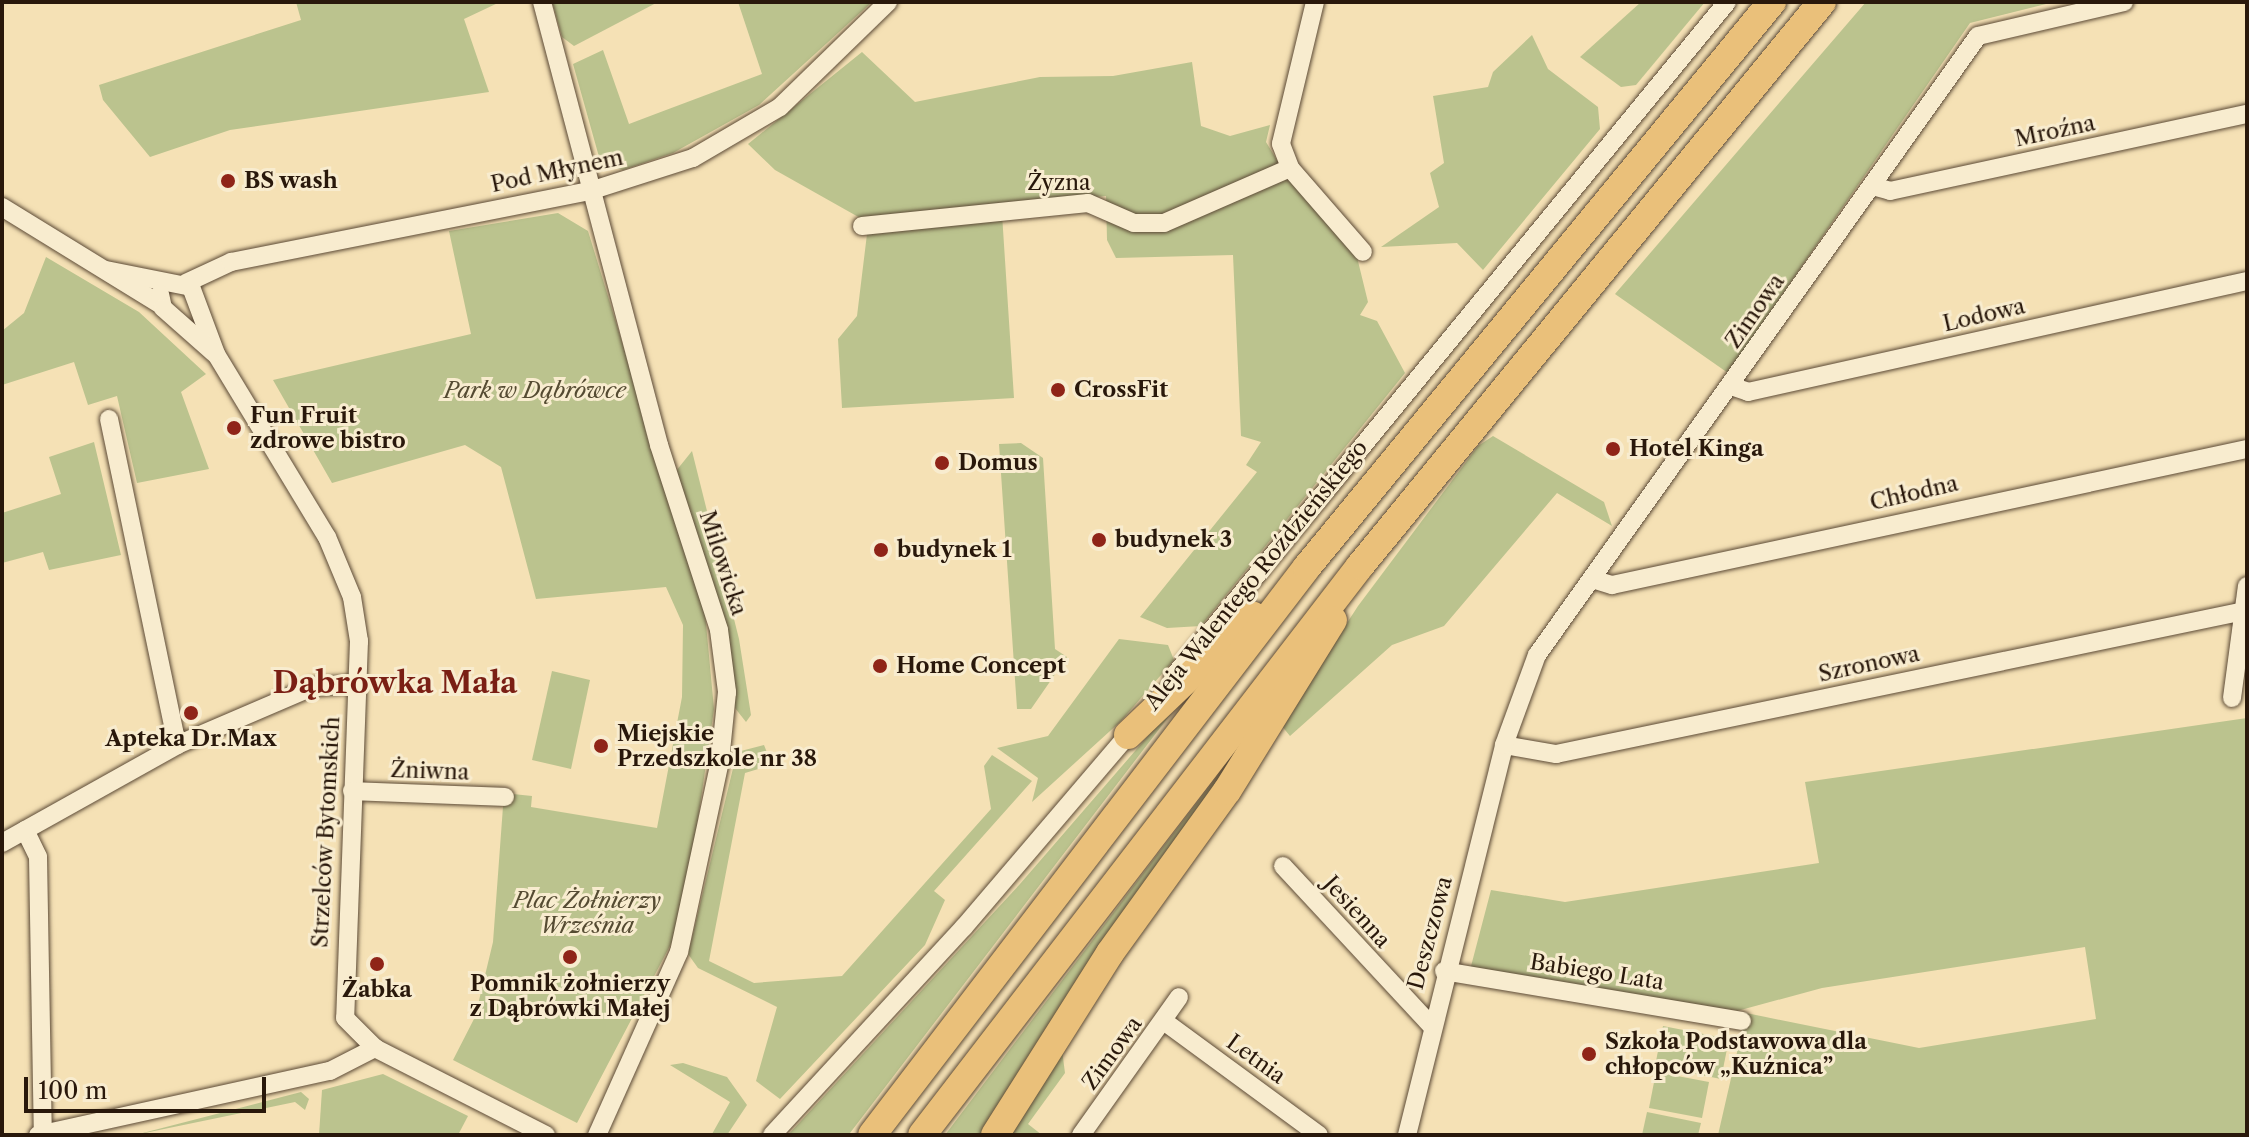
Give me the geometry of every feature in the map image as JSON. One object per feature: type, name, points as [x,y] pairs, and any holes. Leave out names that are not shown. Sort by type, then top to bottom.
[{"type":"highway","name":"Aleja Walentego Roździeńskiego","points":[[872,1135],[1307,567],[1772,2]]},
{"type":"highway","points":[[922,1135],[1360,566],[1822,2]]},
{"type":"highway","points":[[995,1135],[1051,1040],[1315,656],[1360,566]]},
{"type":"highway","points":[[1128,735],[1307,567]]},
{"type":"street","name":"Milowicka","points":[[542,2],[590,191],[719,630],[727,692],[679,952],[597,1135]]},
{"type":"street","name":"Pod Młynem","points":[[167,309],[187,311],[184,288],[231,262],[590,191],[730,139],[824,69],[888,2]]},
{"type":"street","points":[[1315,2],[1281,144],[1290,168],[1363,252]]},
{"type":"street","name":"Aleja Walentego Roździeńskiego","points":[[772,1135],[1128,735],[1727,2]]},
{"type":"street","name":"Zimowa","points":[[1504,745],[1531,665],[1978,36],[2124,2]]},
{"type":"street","name":"Mroźna","points":[[1873,186],[1890,191],[2247,114]]},
{"type":"street","name":"Żyzna","points":[[862,226],[1088,203],[1134,223],[1164,223],[1290,168]]},
{"type":"street","points":[[2,207],[106,270],[122,287],[167,309],[216,354]]},
{"type":"street","points":[[106,270],[184,288]]},
{"type":"street","name":"Lodowa","points":[[1731,386],[1748,392],[2247,281]]},
{"type":"street","points":[[167,309],[184,288]]},
{"type":"street","points":[[184,288],[216,354]]},
{"type":"street","name":"Strzelców Bytomskich","points":[[216,354],[335,552],[358,620],[343,1006],[352,1030],[375,1048],[546,1135]]},
{"type":"street","points":[[109,419],[177,745]]},
{"type":"street","name":"Chłodna","points":[[1592,579],[1612,585],[2247,449]]},
{"type":"street","points":[[2232,698],[2247,586]]},
{"type":"street","name":"Szronowa","points":[[1504,745],[1556,754],[2244,611]]},
{"type":"street","points":[[2,843],[177,745],[312,687],[357,684]]},
{"type":"street","name":"Deszczowa","points":[[1407,1135],[1430,1024],[1504,745]]},
{"type":"street","name":"Żniwna","points":[[352,791],[505,797]]},
{"type":"street","points":[[25,830],[38,857],[41,1134],[330,1071],[375,1048]]},
{"type":"street","name":"Jesienna","points":[[1283,866],[1430,1024]]},
{"type":"street","name":"Babiego Lata","points":[[1444,971],[1742,1021]]},
{"type":"street","name":"Zimowa","points":[[1081,1135],[1165,1022],[1179,997]]},
{"type":"street","name":"Letnia","points":[[1165,1022],[1319,1135]]},
{"type":"green space","points":[[296,2],[500,2],[464,19],[489,92],[230,130],[150,157],[103,100],[99,85],[301,20]]},
{"type":"green space","points":[[552,2],[658,2],[574,46],[562,37]]},
{"type":"green space","points":[[738,2],[872,2],[759,105],[673,153],[623,170],[601,164],[573,64],[603,50],[629,124],[762,74]]},
{"type":"green space","points":[[1641,2],[1705,2],[1636,85],[1621,87],[1580,57]]},
{"type":"green space","points":[[1866,2],[2054,2],[1970,23],[1728,373],[1615,294]]},
{"type":"green space","points":[[1532,35],[1548,69],[1598,107],[1600,129],[1483,270],[1457,243],[1381,247],[1439,207],[1430,173],[1444,163],[1433,96],[1488,87],[1493,72]]},
{"type":"green space","points":[[862,52],[915,102],[1040,77],[1113,76],[1192,62],[1201,126],[1230,136],[1270,125],[1266,142],[1289,180],[1356,253],[1368,302],[1360,315],[1377,321],[1405,373],[1201,626],[1167,628],[1140,617],[1257,472],[1246,465],[1261,442],[1241,436],[1233,255],[1116,258],[1107,240],[1106,196],[862,219],[775,170],[748,144]]},
{"type":"green space","points":[[558,213],[588,231],[705,613],[714,709],[688,888],[672,942],[577,1123],[453,1060],[475,1017],[493,942],[504,793],[532,796],[531,807],[657,828],[682,697],[683,625],[666,587],[536,599],[501,467],[465,445],[332,483],[273,380],[471,334],[449,231]]},
{"type":"green space","points":[[1002,214],[1014,398],[842,408],[838,339],[857,316],[867,234]]},
{"type":"green space","points":[[46,257],[139,312],[206,374],[181,392],[209,469],[137,483],[117,396],[88,405],[74,362],[2,385],[2,331],[24,313]]},
{"type":"green space","points":[[1493,436],[1604,502],[1612,526],[1557,493],[1444,626],[1392,645],[1290,736],[1281,725],[1358,606],[1478,446]]},
{"type":"green space","points":[[94,442],[121,555],[49,570],[43,552],[2,563],[2,513],[61,494],[49,457]]},
{"type":"green space","points":[[1021,443],[1043,458],[1055,649],[1067,657],[1031,709],[1017,709],[999,444]]},
{"type":"green space","points":[[692,451],[739,639],[751,715],[746,722],[735,708],[725,621],[676,471]]},
{"type":"green space","points":[[1119,639],[1168,645],[1174,660],[1121,721],[1032,802],[1038,778],[997,748],[1048,736]]},
{"type":"green space","points":[[552,671],[590,680],[571,769],[532,760]]},
{"type":"green space","points":[[1199,677],[850,1133],[788,1135],[1020,884]]},
{"type":"green space","points":[[2247,718],[2247,1135],[1718,1135],[1746,1013],[1919,1048],[2096,1019],[2085,947],[1822,988],[1737,1011],[1470,970],[1491,890],[1565,902],[1819,863],[1805,782]]},
{"type":"green space","points":[[764,745],[772,765],[745,773],[709,961],[754,983],[842,976],[991,809],[984,766],[992,755],[1032,781],[934,891],[945,900],[925,945],[780,1099],[756,1081],[777,1007],[698,968],[688,954],[737,752]]},
{"type":"green space","points":[[1235,753],[984,1135],[945,1135],[1157,855]]},
{"type":"green space","points":[[1663,1026],[1729,1039],[1721,1079],[1655,1066]]},
{"type":"green space","points":[[1062,1050],[1065,1073],[1028,1124],[1042,1135],[1007,1135]]},
{"type":"green space","points":[[683,1063],[727,1077],[747,1105],[727,1135],[704,1135],[712,1134],[730,1102],[670,1065]]},
{"type":"green space","points":[[1656,1072],[1709,1082],[1702,1118],[1649,1108]]},
{"type":"green space","points":[[383,1074],[468,1116],[458,1135],[319,1135],[322,1090]]},
{"type":"green space","points":[[301,1092],[309,1099],[305,1110],[295,1102],[135,1135]]},
{"type":"green space","points":[[1647,1112],[1701,1123],[1698,1135],[1642,1135]]},
{"type":"place","name":"BS wash","points":[[228,181]]},
{"type":"place","name":"CrossFit","points":[[1058,390]]},
{"type":"place","name":"Fun Fruit zdrowe bistro","points":[[234,428]]},
{"type":"place","name":"Hotel Kinga","points":[[1613,449]]},
{"type":"place","name":"Domus","points":[[942,463]]},
{"type":"place","name":"budynek 3","points":[[1099,540]]},
{"type":"place","name":"budynek 1","points":[[881,550]]},
{"type":"place","name":"Home Concept","points":[[880,666]]},
{"type":"place","name":"Apteka Dr.Max","points":[[191,713]]},
{"type":"place","name":"Miejskie Przedszkole nr 38","points":[[601,746]]},
{"type":"place","name":"Pomnik żołnierzy z Dąbrówki Małej","points":[[570,957]]},
{"type":"place","name":"Żabka","points":[[377,964]]},
{"type":"place","name":"Szkoła Podstawowa dla chłopców „Kuźnica”","points":[[1589,1054]]},
{"type":"district","name":"Dąbrówka Mała","points":[[395,683]]},
{"type":"park label","name":"Park w Dąbrówce","points":[[535,391]]},
{"type":"park label","name":"Plac Żołnierzy Września","points":[[587,912]]}]
